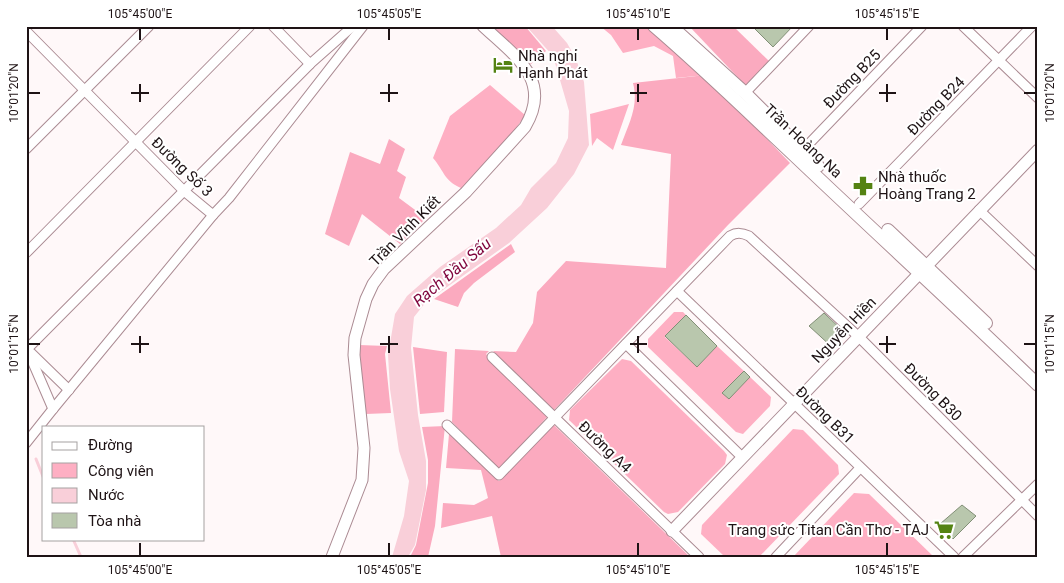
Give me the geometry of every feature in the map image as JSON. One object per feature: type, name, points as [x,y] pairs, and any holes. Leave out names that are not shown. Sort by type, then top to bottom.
[{"type":"main road","name":"Trần Hoàng Na","points":[[654,26],[700,65],[796,157],[924,269],[1038,373]]},
{"type":"main road","name":"Trần Hoàng Na","points":[[671,26],[745,93],[802,151],[859,204],[1038,385]]},
{"type":"street","points":[[26,149],[148,26]]},
{"type":"street","points":[[26,253],[137,143],[250,26]]},
{"type":"street","points":[[273,26],[310,64]]},
{"type":"street","points":[[27,348],[310,64],[353,26]]},
{"type":"street","name":"Đường Số 3","points":[[26,31],[184,191],[213,216],[363,26]]},
{"type":"street","name":"Trần Vĩnh Kiết","points":[[332,557],[362,480],[364,448],[354,355],[355,338],[366,299],[373,284],[384,269],[466,192],[525,127],[532,116],[535,94],[534,83],[528,71],[483,26]]},
{"type":"street","points":[[745,93],[809,26]]},
{"type":"street","name":"Đường B25","points":[[802,151],[922,26]]},
{"type":"street","points":[[963,26],[1038,98]]},
{"type":"street","name":"Đường B24","points":[[859,204],[1032,26]]},
{"type":"street","name":"Nguyễn Hiền","points":[[672,531],[1038,150]]},
{"type":"street","points":[[979,210],[1038,266]]},
{"type":"street","points":[[26,443],[213,216]]},
{"type":"street","name":"Đường B30","points":[[677,291],[730,236],[739,233],[749,236],[859,337],[1038,516]]},
{"type":"street","points":[[447,425],[499,475],[677,291]]},
{"type":"street","name":"Đường B31","points":[[677,291],[954,557]]},
{"type":"street","points":[[626,344],[742,457]]},
{"type":"street","points":[[27,348],[69,390]]},
{"type":"street","points":[[27,348],[53,409]]},
{"type":"street","name":"Đường A4","points":[[492,357],[699,557]]},
{"type":"street","points":[[776,557],[860,468]]},
{"type":"street","points":[[963,557],[1038,484]]},
{"type":"green space","points":[[600,26],[663,26],[706,75],[676,78],[673,56],[654,46],[623,53],[611,35]]},
{"type":"green space","points":[[490,85],[525,115],[515,130],[464,189],[449,180],[433,158],[450,116]]},
{"type":"green space","points":[[629,104],[613,150],[597,138],[592,146],[590,114]]},
{"type":"green space","points":[[674,312],[683,312],[686,315],[665,337],[697,367],[717,346],[744,371],[723,392],[728,398],[750,377],[771,397],[770,406],[743,434],[736,432],[648,347],[648,339]]},
{"type":"green space","points":[[622,359],[631,361],[727,455],[725,464],[678,512],[668,514],[664,512],[569,420],[570,410]]},
{"type":"green space","points":[[793,429],[803,430],[838,465],[839,474],[759,557],[725,557],[701,534],[702,525]]},
{"type":"green space","points":[[854,493],[869,494],[934,557],[793,557]]},
{"type":"shaded area","points":[[491,26],[525,26],[546,51],[531,64]]},
{"type":"shaded area","points":[[689,26],[733,26],[769,61],[746,86]]},
{"type":"shaded area","points":[[706,75],[790,163],[728,225],[554,410],[493,351],[516,352],[533,323],[537,292],[566,261],[666,268],[671,154],[621,145],[634,107],[635,91],[633,83]]},
{"type":"shaded area","points":[[389,139],[405,149],[397,171],[406,177],[399,198],[426,218],[400,244],[362,214],[349,246],[325,234],[350,152],[380,164]]},
{"type":"shaded area","points":[[511,244],[515,252],[474,283],[464,293],[458,307],[434,299]]},
{"type":"shaded area","points":[[359,345],[387,346],[385,354],[391,413],[366,414]]},
{"type":"shaded area","points":[[413,347],[447,352],[444,412],[420,414]]},
{"type":"shaded area","points":[[455,349],[489,351],[486,354],[547,417],[499,469],[452,422]]},
{"type":"shaded area","points":[[554,425],[690,557],[501,557],[492,516],[441,528],[443,503],[474,505],[488,498],[481,470],[446,468],[449,434],[499,481]]},
{"type":"shaded area","points":[[445,426],[435,526],[428,557],[410,557],[416,545],[428,483],[428,460],[422,427]]},
{"type":"water","name":"Rạch Đầu Sấu","points":[[526,26],[552,26],[567,43],[576,59],[584,82],[589,145],[574,174],[547,208],[509,243],[426,302],[414,317],[411,348],[418,415],[426,461],[426,490],[415,545],[408,557],[392,557],[404,516],[409,481],[399,451],[390,389],[388,355],[395,314],[407,296],[440,267],[496,228],[521,205],[531,188],[556,163],[568,138],[569,111],[553,56]]},
{"type":"building","points":[[752,26],[793,26],[773,47]]},
{"type":"building","points":[[824,313],[845,333],[837,341],[839,343],[833,348],[809,326]]},
{"type":"building","points":[[686,315],[717,346],[697,367],[665,336]]},
{"type":"building","points":[[744,371],[750,377],[729,399],[722,393]]},
{"type":"building","points":[[962,505],[976,516],[953,539],[940,524]]},
{"type":"waterway","points":[[36,459],[42,474]]},
{"type":"waterway","points":[[73,540],[81,557]]},
{"type":"place","name":"Nhà nghỉ Hạnh Phát","points":[[503,65]]},
{"type":"place","name":"Nhà thuốc Hoàng Trang 2","points":[[863,186]]},
{"type":"place","name":"Trang sức Titan Cần Thơ - TAJ","points":[[944,530]]}]
